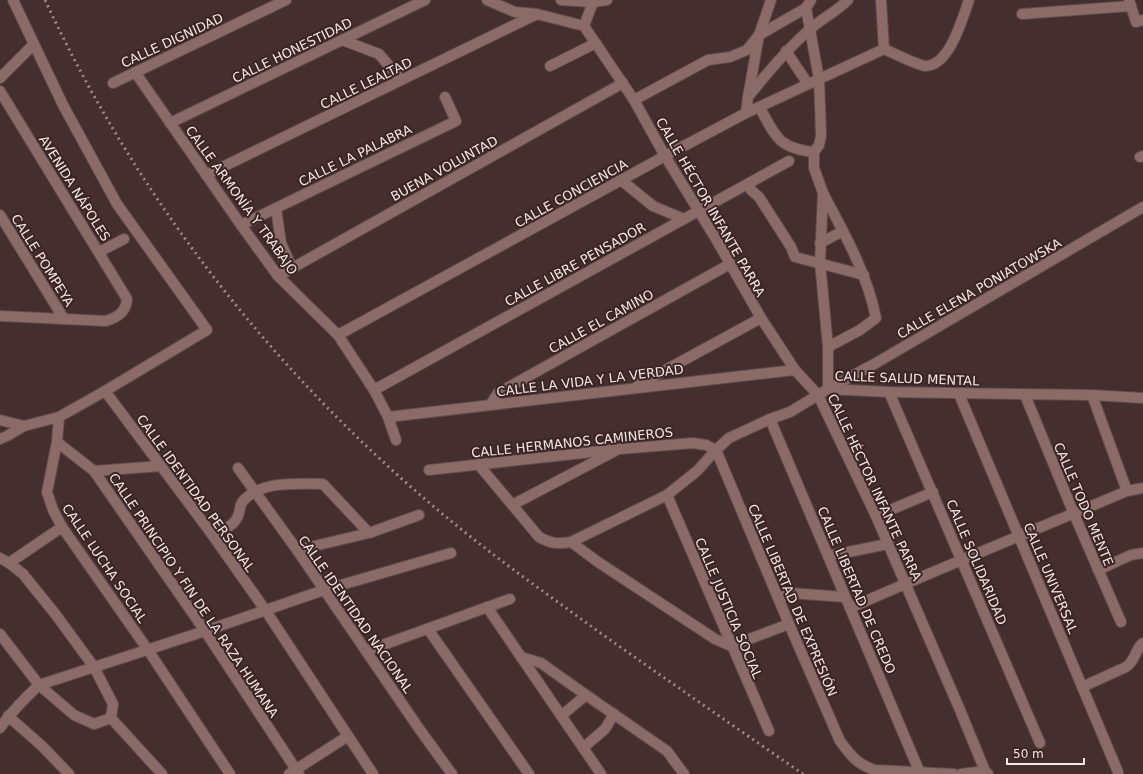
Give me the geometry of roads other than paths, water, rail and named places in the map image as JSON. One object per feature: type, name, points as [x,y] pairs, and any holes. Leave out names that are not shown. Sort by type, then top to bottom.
[{"type":"street","points":[[0,439],[24,426],[59,417],[207,330],[117,204],[63,105],[33,45],[13,0]]},
{"type":"street","name":"CALLE DIGNIDAD","points":[[113,83],[286,0]]},
{"type":"street","name":"CALLE HONESTIDAD","points":[[170,123],[425,0]]},
{"type":"street","points":[[487,0],[515,12],[537,14],[584,26],[593,2]]},
{"type":"street","points":[[561,0],[593,2],[607,0]]},
{"type":"street","points":[[746,114],[759,35],[771,0]]},
{"type":"street","points":[[748,97],[786,51],[809,29],[839,9],[848,0]]},
{"type":"street","points":[[880,0],[884,49],[923,66],[931,65],[938,61],[949,50],[970,0]]},
{"type":"street","points":[[1022,14],[1130,3],[1140,21]]},
{"type":"street","points":[[634,100],[708,60],[730,57],[747,50],[759,35],[809,4]]},
{"type":"street","points":[[809,4],[809,29],[818,79],[820,136],[819,145],[814,152],[814,168],[823,193],[864,275],[873,302],[876,318],[860,330],[828,347]]},
{"type":"street","name":"CALLE LEALTAD","points":[[206,175],[537,14]]},
{"type":"street","name":"CALLE HÉCTOR INFANTE PARRA","points":[[584,26],[634,100],[665,156],[699,211],[761,318],[795,370],[818,395],[876,516],[986,773]]},
{"type":"street","points":[[342,40],[379,54],[401,80]]},
{"type":"street","points":[[550,66],[596,43]]},
{"type":"street","points":[[0,78],[33,45]]},
{"type":"street","name":"CALLE CONCIENCIA","points":[[338,335],[665,156],[746,114],[884,49]]},
{"type":"street","points":[[786,51],[808,84]]},
{"type":"street","name":"CALLE ARMONÍA Y TRABAJO","points":[[135,72],[278,276],[338,335],[374,390],[388,417],[396,440]]},
{"type":"street","name":"BUENA VOLUNTAD","points":[[278,276],[623,82]]},
{"type":"street","name":"AVENIDA NÁPOLES","points":[[0,91],[127,299],[126,307],[122,313],[115,318],[106,321],[64,319]]},
{"type":"street","name":"CALLE LA PALABRA","points":[[241,225],[456,121],[445,97]]},
{"type":"street","points":[[760,108],[775,136],[786,146],[814,152]]},
{"type":"street","name":"CALLE LIBRE PENSADOR","points":[[374,390],[789,161]]},
{"type":"street","points":[[621,180],[653,206],[684,219]]},
{"type":"street","points":[[748,184],[751,190],[759,198],[796,257],[820,262],[864,275]]},
{"type":"street","points":[[823,193],[820,262],[828,347],[828,389]]},
{"type":"street","name":"CALLE ELENA PONIATOWSKA","points":[[828,389],[876,363],[1143,207]]},
{"type":"street","points":[[276,208],[281,243],[292,268]]},
{"type":"street","name":"CALLE POMPEYA","points":[[0,214],[64,319]]},
{"type":"street","points":[[820,244],[843,231]]},
{"type":"street","points":[[99,252],[124,238]]},
{"type":"street","name":"CALLE EL CAMINO","points":[[490,405],[498,393],[730,264]]},
{"type":"street","points":[[0,316],[64,319]]},
{"type":"street","points":[[633,388],[761,318]]},
{"type":"street","name":"CALLE LA VIDA Y LA VERDAD","points":[[388,417],[795,370]]},
{"type":"street","name":"CALLE SALUD MENTAL","points":[[512,505],[539,537],[548,542],[559,544],[571,542],[667,495],[697,471],[729,438],[770,419],[790,412],[828,389],[959,394],[1143,398]]},
{"type":"street","name":"CALLE IDENTIDAD PERSONAL","points":[[105,391],[211,533],[266,611],[373,774]]},
{"type":"street","name":"CALLE SOLIDARIDAD","points":[[889,392],[1040,743]]},
{"type":"street","name":"CALLE UNIVERSAL","points":[[959,394],[1118,772]]},
{"type":"street","name":"CALLE TODO MENTE","points":[[1025,395],[1074,514],[1121,622]]},
{"type":"street","points":[[1092,396],[1127,491]]},
{"type":"street","name":"CALLE LUCHA SOCIAL","points":[[59,417],[57,442],[47,492],[53,510],[62,527],[148,650],[230,774]]},
{"type":"street","name":"CALLE LIBERTAD DE CREDO","points":[[770,419],[920,773]]},
{"type":"street","points":[[0,420],[24,426]]},
{"type":"street","name":"CALLE PRINCIPIO Y FIN DE LA RAZA HUMANA","points":[[57,442],[94,471],[205,631],[295,772]]},
{"type":"street","name":"CALLE HERMANOS CAMINEROS","points":[[429,470],[620,449],[693,443],[706,445],[716,450]]},
{"type":"street","points":[[478,464],[512,505],[620,449]]},
{"type":"street","name":"CALLE LIBERTAD DE EXPRESIÓN","points":[[716,450],[836,736],[851,756],[864,767],[875,770],[920,773]]},
{"type":"street","points":[[94,471],[161,466]]},
{"type":"street","name":"CALLE IDENTIDAD NACIONAL","points":[[238,468],[297,550],[420,730],[452,774]]},
{"type":"street","points":[[211,533],[227,528],[235,522],[242,502],[254,491],[286,483],[323,484],[369,533]]},
{"type":"street","points":[[850,608],[905,583],[962,561],[1127,491],[1143,488]]},
{"type":"street","points":[[876,516],[933,492]]},
{"type":"street","name":"CALLE JUSTICIA SOCIAL","points":[[667,495],[769,731]]},
{"type":"street","points":[[297,550],[369,533],[419,516]]},
{"type":"street","points":[[62,527],[4,561],[23,574],[56,615],[94,668],[113,704],[111,718]]},
{"type":"street","points":[[571,542],[598,562],[715,639],[731,646],[789,624]]},
{"type":"street","points":[[828,556],[888,544]]},
{"type":"street","points":[[0,728],[18,704],[39,686],[266,611],[324,590],[451,553]]},
{"type":"street","points":[[1098,570],[1131,555],[1143,553]]},
{"type":"street","points":[[779,599],[790,592],[845,596]]},
{"type":"street","points":[[366,650],[510,599]]},
{"type":"street","points":[[487,607],[583,748],[598,774]]},
{"type":"street","points":[[428,629],[529,774]]},
{"type":"street","points":[[0,634],[39,686],[74,715],[94,724],[111,718]]},
{"type":"street","points":[[1082,687],[1126,667],[1132,662],[1138,648],[1143,643]]},
{"type":"street","points":[[521,656],[541,663],[667,751],[684,774]]},
{"type":"street","points":[[561,716],[586,695]]},
{"type":"street","points":[[583,748],[605,729],[614,714]]},
{"type":"street","points":[[8,716],[42,746],[69,774]]},
{"type":"street","points":[[111,718],[162,774]]},
{"type":"street","points":[[295,772],[348,736]]},
{"type":"street","points":[[920,773],[954,774]]},
{"type":"street","points":[[961,774],[986,773]]},
{"type":"railway","points":[[45,0],[82,74],[123,145],[168,214],[216,280],[268,344],[324,404],[383,462],[482,546],[599,632],[803,774]]}]
